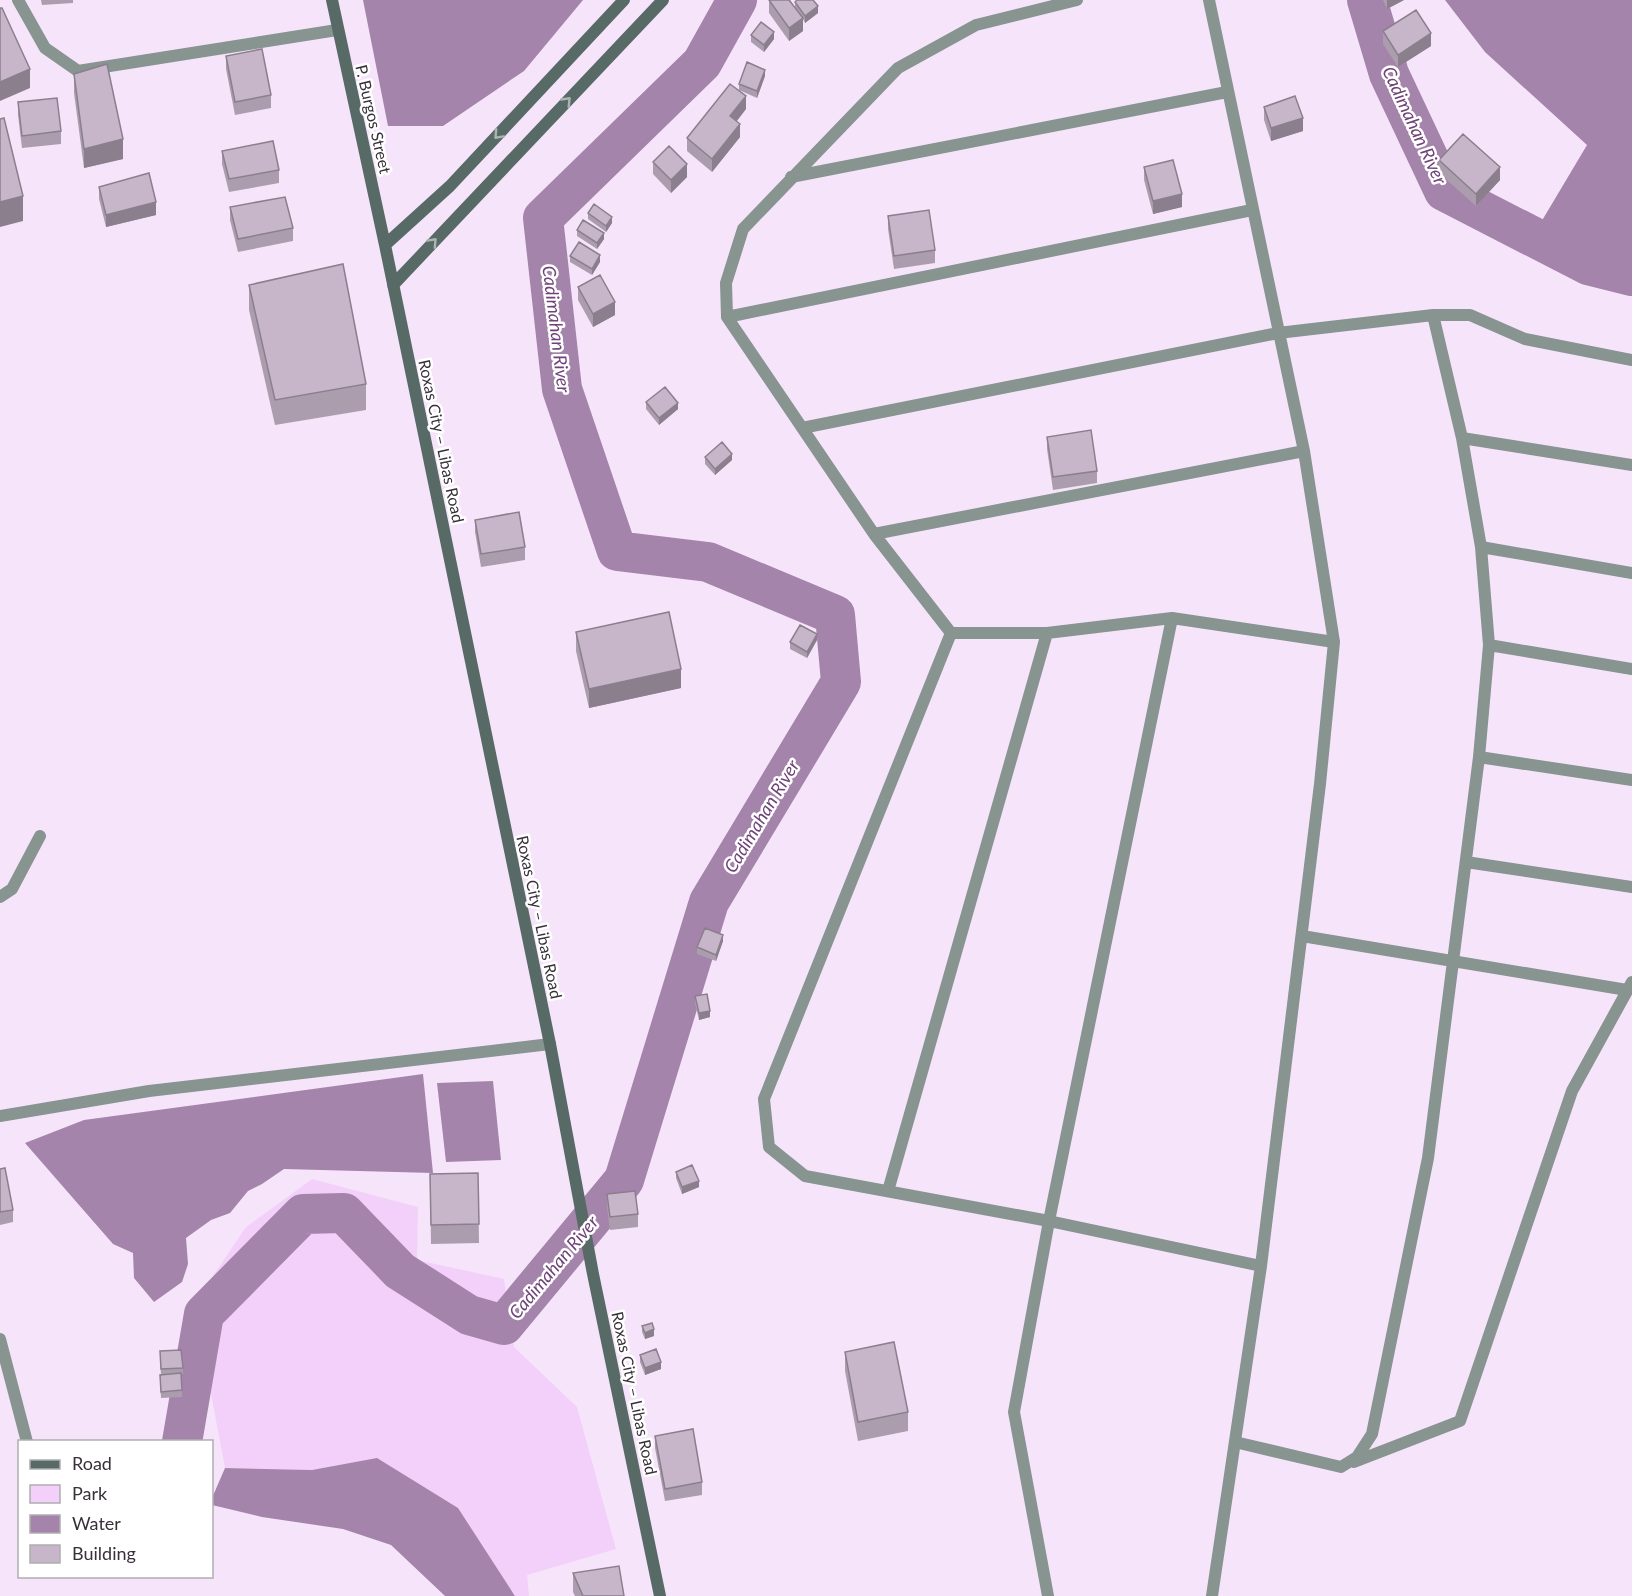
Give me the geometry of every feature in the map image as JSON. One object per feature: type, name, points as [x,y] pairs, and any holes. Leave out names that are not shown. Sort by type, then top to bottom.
[{"type":"main road","name":"P. Burgos Street","points":[[332,0],[385,244]]},
{"type":"main road","points":[[385,244],[450,186],[624,0]]},
{"type":"main road","points":[[393,285],[663,0]]},
{"type":"main road","name":"Roxas City – Libas Road","points":[[385,244],[550,1044],[593,1274],[660,1596]]},
{"type":"street","points":[[18,0],[45,48],[78,71],[337,30]]},
{"type":"street","points":[[951,633],[874,534],[728,317],[726,283],[743,229],[898,68],[976,25],[1077,0]]},
{"type":"street","points":[[1209,0],[1304,451],[1334,642],[1320,784],[1261,1266],[1212,1596]]},
{"type":"street","points":[[791,177],[1227,92]]},
{"type":"street","points":[[728,317],[1252,210]]},
{"type":"street","points":[[802,428],[1278,333],[1433,315],[1470,315],[1525,339],[1632,360]]},
{"type":"street","points":[[1341,1467],[1357,1457],[1372,1434],[1428,1158],[1479,757],[1489,645],[1481,548],[1462,438],[1433,315]]},
{"type":"street","points":[[1462,438],[1632,465]]},
{"type":"street","points":[[874,534],[1304,451]]},
{"type":"street","points":[[1481,548],[1632,573]]},
{"type":"street","points":[[951,633],[1047,633],[1172,618],[1334,642]]},
{"type":"street","points":[[1048,1596],[1014,1412],[1049,1221],[1172,618]]},
{"type":"street","points":[[951,633],[764,1099],[769,1147],[805,1176],[1049,1221],[1261,1266]]},
{"type":"street","points":[[888,1191],[1047,633]]},
{"type":"street","points":[[1489,645],[1632,669]]},
{"type":"street","points":[[1479,757],[1632,780]]},
{"type":"street","points":[[0,897],[12,889],[40,836]]},
{"type":"street","points":[[1466,862],[1632,887]]},
{"type":"street","points":[[1235,1442],[1341,1467],[1460,1421],[1572,1091],[1630,986],[1452,962],[1302,936]]},
{"type":"street","points":[[0,1116],[149,1091],[550,1044]]},
{"type":"street","points":[[0,1339],[26,1440]]},
{"type":"green space","points":[[312,1179],[418,1207],[417,1260],[504,1279],[514,1347],[577,1407],[616,1549],[527,1575],[529,1596],[515,1596],[377,1459],[312,1470],[225,1468],[194,1304],[246,1227]]},
{"type":"water","points":[[363,0],[583,0],[524,71],[443,126],[388,126]]},
{"type":"water","points":[[1445,0],[1632,0],[1632,278],[1580,261],[1531,239],[1587,145],[1485,52]]},
{"type":"water","points":[[423,1074],[433,1173],[284,1169],[248,1191],[230,1213],[211,1220],[186,1238],[188,1264],[182,1282],[154,1302],[134,1278],[133,1253],[113,1244],[25,1143],[84,1120]]},
{"type":"water","points":[[493,1081],[501,1160],[446,1162],[437,1083]]},
{"type":"water","points":[[377,1458],[458,1508],[515,1596],[445,1596],[391,1545],[343,1529],[262,1517],[213,1505],[213,1496],[225,1468],[312,1470]]},
{"type":"building","points":[[769,0],[789,0],[803,18],[789,28]]},
{"type":"building","points":[[813,0],[818,6],[805,16],[795,2]]},
{"type":"building","points":[[0,8],[30,69],[0,82]]},
{"type":"building","points":[[1416,10],[1431,33],[1398,55],[1383,31]]},
{"type":"building","points":[[761,22],[774,32],[764,45],[751,35]]},
{"type":"building","points":[[262,49],[271,95],[235,102],[226,56]]},
{"type":"building","points":[[747,62],[765,70],[757,91],[739,84]]},
{"type":"building","points":[[107,64],[123,139],[84,149],[74,74]]},
{"type":"building","points":[[730,84],[746,96],[730,116],[740,124],[712,159],[687,138]]},
{"type":"building","points":[[1295,96],[1303,118],[1271,128],[1264,107]]},
{"type":"building","points":[[57,98],[61,131],[22,136],[18,102]]},
{"type":"building","points":[[4,118],[23,196],[0,202],[0,119]]},
{"type":"building","points":[[1463,134],[1500,167],[1476,194],[1439,160]]},
{"type":"building","points":[[273,141],[279,170],[229,179],[222,151]]},
{"type":"building","points":[[669,146],[687,164],[671,180],[653,162]]},
{"type":"building","points":[[1173,160],[1182,194],[1153,201],[1144,167]]},
{"type":"building","points":[[149,173],[156,202],[106,215],[99,187]]},
{"type":"building","points":[[285,197],[293,228],[238,239],[230,207]]},
{"type":"building","points":[[594,204],[612,217],[606,226],[588,213]]},
{"type":"building","points":[[929,210],[935,250],[894,256],[888,216]]},
{"type":"building","points":[[583,220],[604,233],[597,243],[577,230]]},
{"type":"building","points":[[579,242],[600,255],[592,269],[570,256]]},
{"type":"building","points":[[343,264],[366,384],[275,400],[249,285]]},
{"type":"building","points":[[600,275],[615,302],[593,314],[578,287]]},
{"type":"building","points":[[665,387],[678,403],[659,418],[646,402]]},
{"type":"building","points":[[1091,430],[1097,471],[1053,477],[1047,437]]},
{"type":"building","points":[[722,442],[732,454],[715,469],[705,457]]},
{"type":"building","points":[[519,512],[525,547],[481,554],[475,520]]},
{"type":"building","points":[[669,612],[681,669],[589,689],[576,632]]},
{"type":"building","points":[[800,625],[817,634],[807,652],[790,642]]},
{"type":"building","points":[[705,928],[723,935],[716,955],[697,947]]},
{"type":"building","points":[[707,994],[710,1011],[699,1013],[695,996]]},
{"type":"building","points":[[692,1165],[699,1181],[682,1187],[676,1172]]},
{"type":"building","points":[[5,1168],[13,1210],[0,1212],[0,1169]]},
{"type":"building","points":[[478,1173],[479,1224],[431,1225],[430,1174]]},
{"type":"building","points":[[635,1191],[638,1214],[610,1217],[607,1194]]},
{"type":"building","points":[[652,1323],[654,1329],[645,1333],[642,1326]]},
{"type":"building","points":[[894,1342],[908,1412],[858,1422],[845,1352]]},
{"type":"building","points":[[656,1349],[661,1362],[645,1368],[640,1355]]},
{"type":"building","points":[[181,1350],[183,1368],[161,1369],[160,1351]]},
{"type":"building","points":[[181,1373],[182,1390],[161,1392],[160,1375]]},
{"type":"building","points":[[693,1429],[702,1482],[665,1489],[655,1436]]},
{"type":"building","points":[[619,1566],[624,1596],[583,1596],[573,1573]]},
{"type":"waterway","name":"Cadimahan River","points":[[182,1440],[204,1314],[303,1214],[344,1213],[400,1271],[469,1315],[504,1325],[624,1180],[709,902],[841,682],[835,615],[708,562],[617,551],[562,389],[543,218],[702,63],[737,0]]},
{"type":"waterway","name":"Cadimahan River","points":[[1367,0],[1389,74],[1444,191],[1588,265],[1632,276]]}]
